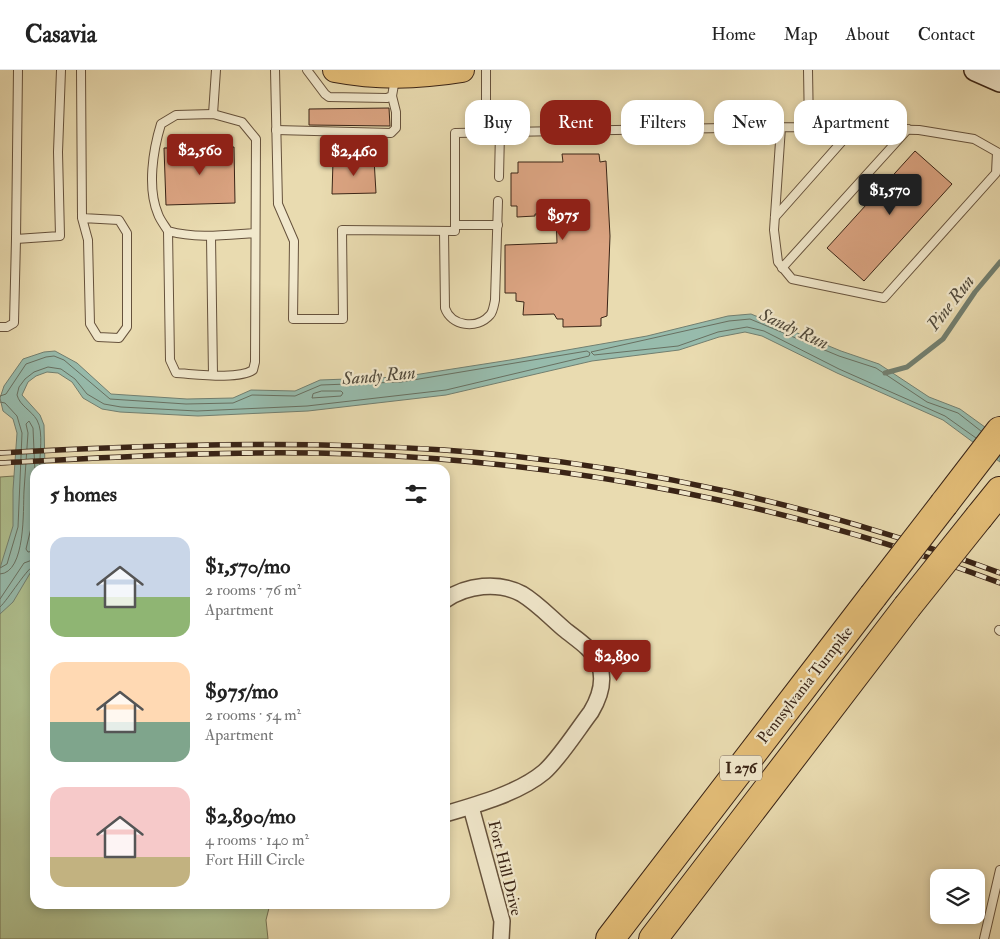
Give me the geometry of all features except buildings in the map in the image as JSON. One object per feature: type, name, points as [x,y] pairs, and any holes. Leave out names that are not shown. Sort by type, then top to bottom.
[{"type":"highway","name":"Pennsylvania Turnpike","points":[[610,939],[1000,431]]},
{"type":"highway","name":"Pennsylvania Turnpike","points":[[653,939],[907,608],[1000,491]]},
{"type":"main road","points":[[335,70],[367,76],[394,86],[462,70]]},
{"type":"main road","points":[[975,70],[1000,81]]},
{"type":"street","points":[[450,598],[467,589],[480,586],[509,589],[522,594],[589,649],[599,664],[602,683],[597,703],[546,771],[524,784],[471,806],[450,812]]},
{"type":"street","name":"Fort Hill Drive","points":[[471,806],[502,921],[501,939]]},
{"type":"lane","points":[[0,327],[7,327],[14,323],[18,70]]},
{"type":"lane","points":[[16,238],[60,236],[58,152],[61,70]]},
{"type":"lane","points":[[81,70],[82,218],[88,240],[90,324],[98,337],[119,338],[127,327],[127,233],[119,220],[82,218]]},
{"type":"lane","points":[[213,114],[216,70]]},
{"type":"lane","points":[[275,70],[278,204],[294,241],[293,319],[343,319],[342,230],[455,231],[455,132],[465,132]]},
{"type":"lane","points":[[307,70],[324,94],[329,97],[387,98],[394,86]]},
{"type":"lane","points":[[486,70],[486,100]]},
{"type":"lane","points":[[808,70],[809,100]]},
{"type":"lane","points":[[276,130],[391,133],[396,128],[394,86]]},
{"type":"lane","points":[[213,114],[242,122],[256,139],[254,233],[255,362],[253,370],[247,374],[176,373],[170,360],[168,231],[157,214],[153,189],[155,144],[161,124],[176,115],[213,114]]},
{"type":"lane","points":[[530,131],[714,128]]},
{"type":"lane","points":[[780,145],[774,230],[778,262],[782,268],[792,278],[884,298],[996,173],[997,152],[974,139],[908,130],[782,268]]},
{"type":"lane","points":[[499,177],[500,145]]},
{"type":"lane","points":[[775,217],[838,145]]},
{"type":"lane","points":[[444,231],[445,308],[448,316],[454,321],[467,325],[483,322],[492,314],[495,300],[498,201]]},
{"type":"lane","points":[[456,226],[498,225]]},
{"type":"lane","points":[[168,231],[183,235],[211,236],[254,233]]},
{"type":"lane","points":[[211,236],[213,375]]},
{"type":"lane","points":[[984,939],[1000,870]]},
{"type":"green space","points":[[0,477],[30,478],[30,909],[269,909],[266,920],[268,939],[0,939]]},
{"type":"water","points":[[751,314],[841,351],[879,364],[929,397],[960,409],[1000,438],[1000,462],[943,420],[837,373],[762,336],[745,332],[719,337],[679,350],[592,361],[446,395],[308,411],[198,416],[120,412],[102,409],[83,398],[72,382],[58,373],[47,372],[36,376],[28,382],[22,395],[40,415],[44,425],[45,464],[30,464],[30,573],[13,602],[0,614],[0,568],[13,526],[13,490],[17,433],[13,419],[3,411],[0,398],[4,386],[23,359],[44,352],[55,351],[77,363],[111,394],[187,399],[233,398],[251,390],[295,391],[320,380],[401,377],[510,360],[647,336],[728,316]]},
{"type":"waterway","name":"Pine Run","points":[[885,373],[907,367],[943,339],[975,292],[1000,262]]},
{"type":"railway","points":[[0,453],[166,446],[278,444],[388,447],[515,456],[585,465],[726,491],[865,527],[1000,573]]},
{"type":"railway","points":[[0,463],[176,455],[308,453],[435,459],[517,467],[681,492],[762,510],[843,531],[922,555],[1000,583]]},
{"type":"water label","name":"Sandy Run","points":[[794,329]]},
{"type":"water label","name":"Sandy Run","points":[[379,376]]}]
